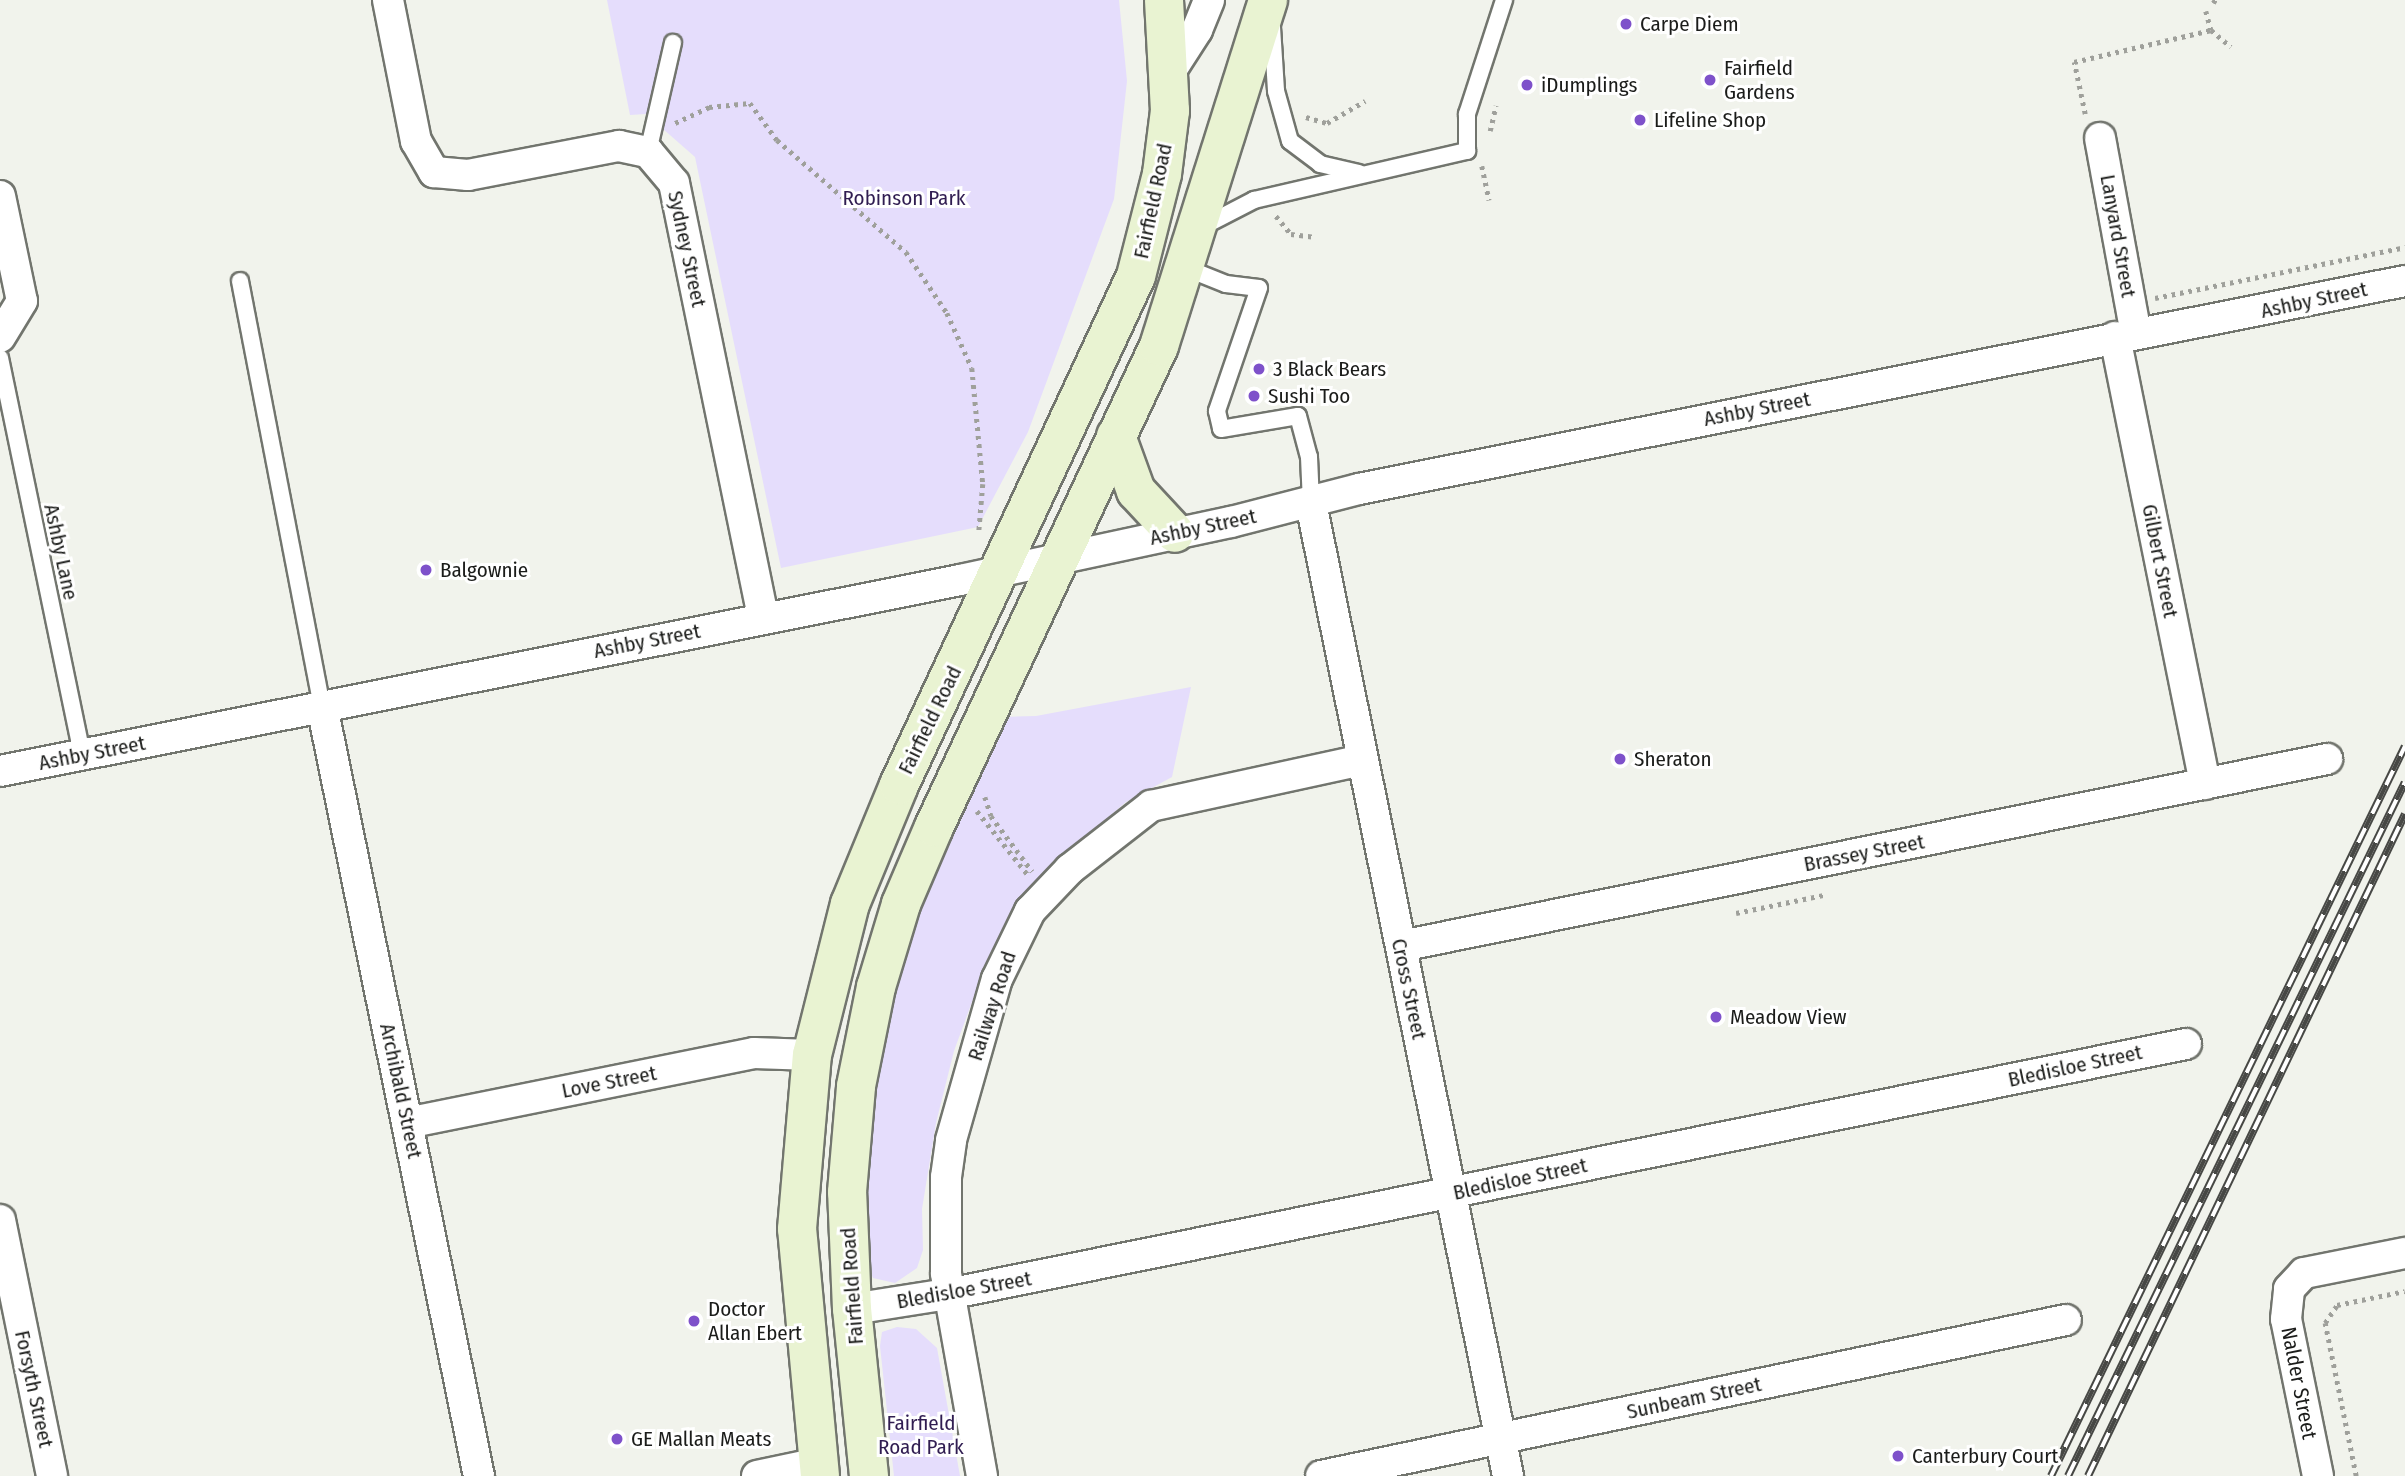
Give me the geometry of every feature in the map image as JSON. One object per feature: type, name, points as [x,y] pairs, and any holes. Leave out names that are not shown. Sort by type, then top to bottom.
[{"type":"main road","points":[[1164,0],[1170,72]]},
{"type":"main road","name":"Fairfield Road","points":[[869,1476],[852,1309],[848,1152],[876,988],[901,904],[1058,558],[1159,346],[1269,0]]},
{"type":"main road","name":"Fairfield Road","points":[[819,1470],[797,1229],[812,1055],[850,904],[899,785],[1136,276],[1162,174],[1170,72]]},
{"type":"main road","points":[[1116,436],[1136,491],[1175,533]]},
{"type":"street","points":[[388,0],[416,141],[434,172],[468,175],[651,140]]},
{"type":"street","name":"Fairfield Road","points":[[1170,72],[1197,30],[1209,0]]},
{"type":"street","name":"Lanyard Street","points":[[2100,138],[2125,336]]},
{"type":"street","name":"Sydney Street","points":[[651,140],[674,183],[762,618]]},
{"type":"street","points":[[0,195],[22,301],[0,337]]},
{"type":"street","name":"Ashby Street","points":[[0,771],[998,571],[1311,503],[1359,489],[2405,281]]},
{"type":"street","name":"Gilbert Street","points":[[2125,336],[2205,784]]},
{"type":"street","name":"Cross Street","points":[[1311,503],[1508,1476]]},
{"type":"street","name":"Archibald Street","points":[[322,706],[479,1476]]},
{"type":"street","name":"Brassey Street","points":[[1401,946],[2327,759]]},
{"type":"street","name":"Railway Road","points":[[982,1476],[948,1294],[944,1238],[951,1140],[997,979],[1030,911],[1070,869],[1123,823],[1152,806],[1362,760]]},
{"type":"street","name":"Bledisloe Street","points":[[852,1309],[948,1294],[2186,1044]]},
{"type":"street","name":"Love Street","points":[[407,1123],[754,1053],[812,1055]]},
{"type":"street","name":"Forsyth Street","points":[[0,1220],[52,1476]]},
{"type":"street","name":"Nalder Street","points":[[2318,1476],[2286,1319],[2289,1290],[2304,1273],[2405,1253]]},
{"type":"street","name":"Sunbeam Street","points":[[1321,1476],[2066,1320]]},
{"type":"street","points":[[757,1476],[819,1470]]},
{"type":"lane","points":[[1269,0],[1276,91],[1286,134],[1311,160],[1361,174]]},
{"type":"lane","points":[[1197,230],[1254,200],[1305,191],[1361,174],[1467,151],[1466,114],[1504,0]]},
{"type":"lane","points":[[651,140],[673,43]]},
{"type":"lane","points":[[1186,268],[1226,285],[1259,288],[1217,411],[1221,429],[1298,416],[1309,457],[1311,503]]},
{"type":"lane","points":[[240,281],[322,706]]},
{"type":"lane","name":"Ashby Lane","points":[[0,358],[82,754]]},
{"type":"path","points":[[2206,11],[2211,30],[2231,47]]},
{"type":"path","points":[[2083,107],[2074,62],[2211,30]]},
{"type":"path","points":[[1306,117],[1327,122],[1365,101]]},
{"type":"path","points":[[651,140],[709,107],[750,103],[777,139],[906,252],[947,313],[972,368],[982,484],[978,538]]},
{"type":"path","points":[[1491,129],[1496,106]]},
{"type":"path","points":[[1482,167],[1489,200]]},
{"type":"path","points":[[1275,215],[1291,234],[1316,237]]},
{"type":"path","points":[[2142,300],[2405,247]]},
{"type":"path","points":[[969,800],[1038,883],[991,816],[985,798],[987,785]]},
{"type":"path","points":[[1736,913],[1824,895]]},
{"type":"path","points":[[2356,1476],[2325,1323],[2337,1305],[2405,1291]]},
{"type":"green space","name":"Robinson Park","points":[[607,0],[1119,0],[1127,81],[1114,199],[1028,432],[978,527],[781,568],[695,157],[646,114],[630,115]]},
{"type":"green space","points":[[1191,687],[1172,777],[1126,802],[1049,868],[1016,911],[987,961],[954,1051],[936,1123],[922,1209],[923,1250],[917,1268],[895,1283],[873,1278],[865,1259],[860,1185],[898,965],[917,902],[1002,717],[1036,716]]},
{"type":"green space","name":"Fairfield Road Park","points":[[897,1327],[916,1329],[937,1348],[960,1476],[894,1476],[880,1346],[882,1332]]},
{"type":"railway","points":[[2051,1476],[2405,746]]},
{"type":"railway","points":[[2068,1476],[2405,782]]},
{"type":"railway","points":[[2088,1476],[2405,814]]},
{"type":"place","name":"Carpe Diem","points":[[1626,24]]},
{"type":"place","name":"Fairfield Gardens","points":[[1710,80]]},
{"type":"place","name":"iDumplings","points":[[1527,85]]},
{"type":"place","name":"Lifeline Shop","points":[[1640,120]]},
{"type":"place","name":"3 Black Bears","points":[[1259,369]]},
{"type":"place","name":"Sushi Too","points":[[1254,396]]},
{"type":"place","name":"Balgownie","points":[[426,570]]},
{"type":"place","name":"Sheraton","points":[[1620,759]]},
{"type":"place","name":"Meadow View","points":[[1716,1017]]},
{"type":"place","name":"Doctor Allan Ebert","points":[[694,1321]]},
{"type":"place","name":"GE Mallan Meats","points":[[617,1439]]},
{"type":"place","name":"Canterbury Court","points":[[1898,1456]]}]
